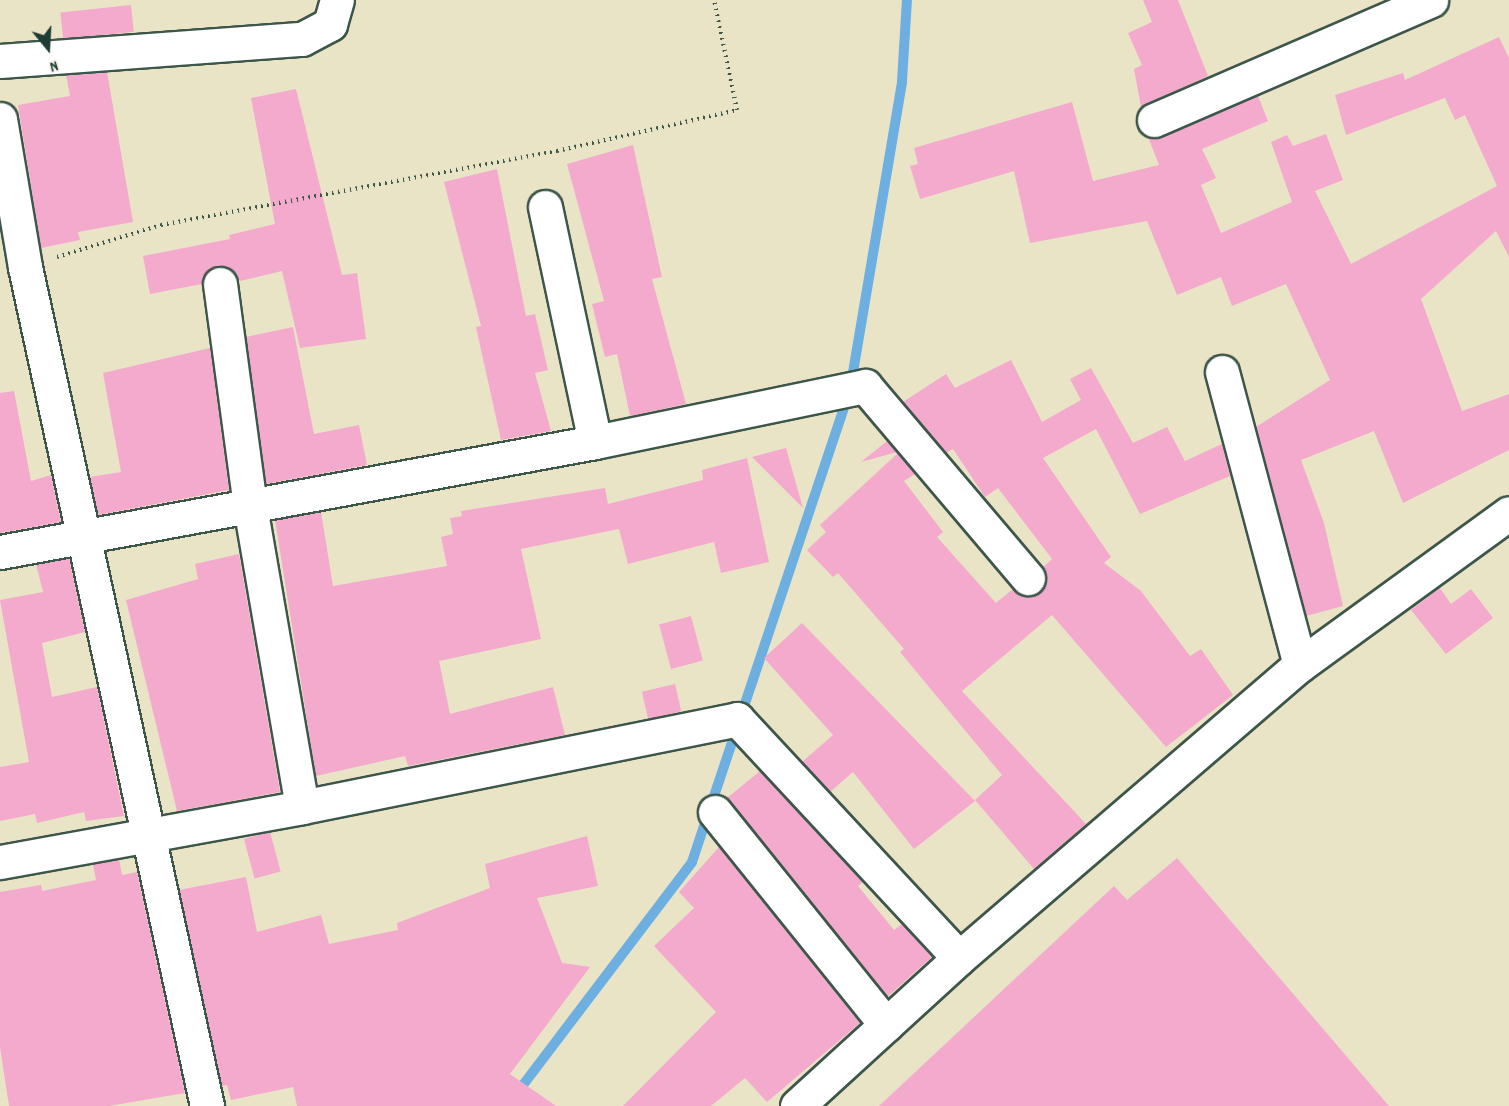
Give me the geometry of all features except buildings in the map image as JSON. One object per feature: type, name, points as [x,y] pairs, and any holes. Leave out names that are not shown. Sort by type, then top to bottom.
[{"type":"street","points":[[0,61],[302,39],[330,24],[338,11],[337,0]]},
{"type":"street","points":[[1154,120],[1412,4]]},
{"type":"street","points":[[0,118],[24,267],[207,1106]]},
{"type":"street","points":[[545,207],[595,442]]},
{"type":"street","points":[[220,284],[249,506],[302,807]]},
{"type":"street","points":[[1222,372],[1300,664]]},
{"type":"street","points":[[0,552],[595,442],[865,386],[1028,578]]},
{"type":"street","points":[[797,1106],[959,958],[1300,664],[1509,513]]},
{"type":"street","points":[[0,862],[149,832],[302,807],[737,719],[959,958]]},
{"type":"street","points":[[716,812],[886,1025]]},
{"type":"path","points":[[24,267],[161,225],[557,152],[737,110],[714,0]]},
{"type":"waterway","points":[[507,1106],[692,862],[850,390],[902,81],[907,0]]}]
